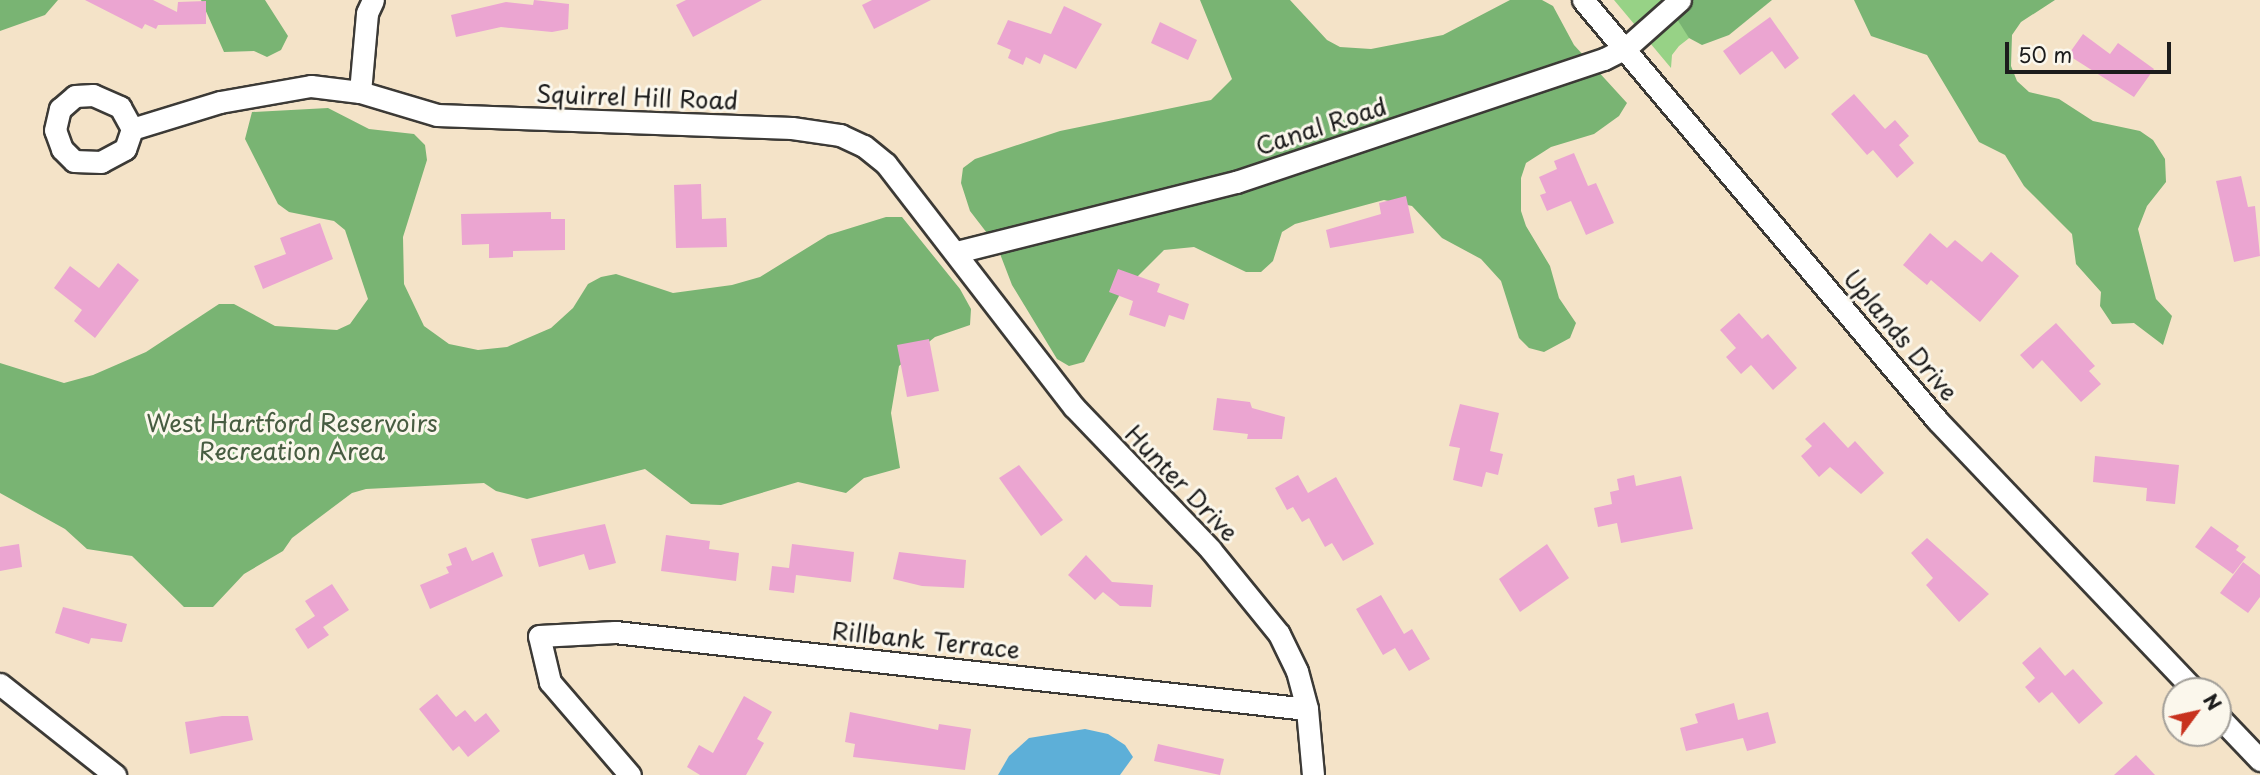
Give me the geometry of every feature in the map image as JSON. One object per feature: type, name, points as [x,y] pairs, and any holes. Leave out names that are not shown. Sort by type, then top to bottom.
[{"type":"street","points":[[360,92],[367,13],[373,0]]},
{"type":"street","name":"Uplands Drive","points":[[1583,0],[1937,420],[2182,677]]},
{"type":"street","name":"Canal Road","points":[[957,252],[1236,182],[1626,48],[1679,0]]},
{"type":"street","name":"Squirrel Hill Road","points":[[132,129],[271,92],[311,86],[360,92],[437,115],[471,119],[792,128],[840,135],[886,163],[957,252]]},
{"type":"street","name":"Hunter Drive","points":[[957,252],[1027,348],[1111,450],[1247,589],[1279,634],[1297,671],[1307,709],[1313,775]]},
{"type":"street","name":"Rillbank Terrace","points":[[630,775],[550,682],[538,636],[615,632],[1307,709]]},
{"type":"street","points":[[0,684],[115,775]]},
{"type":"street","points":[[2232,731],[2260,760]]},
{"type":"green space","points":[[0,0],[58,0],[45,15],[0,31]]},
{"type":"green space","points":[[201,0],[265,0],[288,36],[281,50],[267,57],[254,51],[224,52]]},
{"type":"green space","points":[[1200,0],[1290,0],[1327,40],[1340,47],[1371,49],[1443,35],[1510,0],[1542,0],[1553,6],[1574,45],[1627,103],[1619,116],[1594,134],[1551,147],[1526,163],[1521,178],[1521,211],[1526,226],[1550,266],[1559,298],[1576,323],[1570,338],[1544,352],[1529,348],[1519,338],[1501,281],[1481,259],[1442,238],[1412,206],[1384,200],[1295,224],[1282,232],[1273,261],[1261,272],[1246,272],[1194,247],[1164,250],[1120,294],[1084,362],[1069,366],[1057,359],[1012,285],[997,246],[970,211],[961,183],[963,168],[975,159],[1060,131],[1211,100],[1232,79]]},
{"type":"green space","points":[[1614,0],[1738,0],[1679,46],[1672,55],[1671,68]]},
{"type":"green space","points":[[1665,0],[1772,0],[1729,35],[1702,45],[1689,38]]},
{"type":"green space","points":[[1854,0],[2055,0],[2021,22],[2012,35],[2011,66],[2017,81],[2029,92],[2059,99],[2093,121],[2140,131],[2153,140],[2165,159],[2166,182],[2147,206],[2138,229],[2156,299],[2172,316],[2163,345],[2134,323],[2112,324],[2100,306],[2101,292],[2076,264],[2072,234],[2024,186],[2005,155],[1979,142],[1927,55],[1871,36]]},
{"type":"green space","name":"West Hartford Reservoirs Recreation Area","points":[[328,108],[369,129],[414,134],[425,145],[427,160],[403,237],[404,284],[424,326],[449,344],[478,350],[507,347],[551,328],[573,308],[588,284],[601,277],[616,274],[673,293],[732,285],[760,277],[828,235],[886,217],[902,217],[960,289],[971,309],[970,325],[935,337],[899,366],[891,413],[900,468],[864,478],[846,493],[798,482],[721,505],[691,504],[645,469],[527,499],[496,491],[484,483],[366,489],[352,493],[292,538],[283,551],[244,574],[213,607],[184,607],[132,556],[87,549],[65,529],[0,493],[0,363],[64,383],[93,375],[146,352],[219,304],[234,304],[275,326],[337,330],[350,324],[368,299],[345,230],[334,221],[289,212],[278,204],[245,139],[252,112]]},
{"type":"water","points":[[1085,729],[1108,734],[1125,745],[1133,757],[1120,775],[998,775],[1009,756],[1029,738]]},
{"type":"building","points":[[85,0],[153,0],[177,12],[178,2],[206,1],[206,24],[158,25],[156,29],[145,24],[142,29]]},
{"type":"building","points":[[534,0],[569,4],[568,29],[552,32],[501,27],[456,37],[451,15],[506,2],[533,5]]},
{"type":"building","points":[[686,0],[762,0],[693,37],[676,5]]},
{"type":"building","points":[[872,0],[931,0],[874,29],[862,5]]},
{"type":"building","points":[[1064,6],[1102,24],[1076,69],[1044,54],[1040,64],[1026,57],[1023,65],[1008,58],[1011,50],[997,44],[1008,20],[1051,34]]},
{"type":"building","points":[[1770,17],[1799,58],[1785,69],[1772,51],[1740,75],[1723,51]]},
{"type":"building","points":[[1160,22],[1197,40],[1188,60],[1151,43]]},
{"type":"building","points":[[2083,34],[2110,54],[2118,43],[2154,69],[2134,97],[2068,55]]},
{"type":"building","points":[[1854,94],[1885,129],[1895,120],[1909,136],[1899,145],[1914,163],[1897,178],[1873,150],[1867,155],[1831,114]]},
{"type":"building","points":[[1574,153],[1588,186],[1596,183],[1614,223],[1586,235],[1571,201],[1547,211],[1540,195],[1546,193],[1539,177],[1557,169],[1554,161]]},
{"type":"building","points":[[2241,176],[2248,207],[2255,206],[2260,256],[2234,262],[2216,181]]},
{"type":"building","points":[[701,184],[702,219],[726,218],[727,247],[676,248],[674,185]]},
{"type":"building","points":[[1406,196],[1414,233],[1330,248],[1326,230],[1381,214],[1379,203]]},
{"type":"building","points":[[551,212],[551,219],[565,219],[565,250],[513,251],[513,257],[489,258],[489,244],[462,245],[461,214]]},
{"type":"building","points":[[320,223],[333,259],[263,289],[254,266],[286,254],[280,238]]},
{"type":"building","points":[[1930,233],[1947,248],[1955,240],[1982,262],[1991,252],[2019,276],[1980,322],[1931,280],[1927,285],[1903,265]]},
{"type":"building","points":[[118,263],[139,280],[95,338],[74,321],[82,310],[54,288],[70,266],[99,288]]},
{"type":"building","points":[[1118,269],[1160,284],[1157,292],[1189,304],[1184,320],[1169,315],[1165,327],[1129,315],[1133,301],[1109,292]]},
{"type":"building","points":[[1739,313],[1762,339],[1768,334],[1797,368],[1773,390],[1751,365],[1741,374],[1726,357],[1736,348],[1720,330]]},
{"type":"building","points":[[2056,323],[2095,366],[2089,371],[2101,384],[2081,402],[2042,360],[2033,369],[2020,355]]},
{"type":"building","points":[[929,339],[939,391],[907,397],[897,345]]},
{"type":"building","points":[[1217,398],[1250,402],[1252,408],[1285,417],[1282,439],[1247,439],[1248,434],[1213,430]]},
{"type":"building","points":[[1460,404],[1499,413],[1490,451],[1503,454],[1498,475],[1486,472],[1482,487],[1453,480],[1460,448],[1449,446]]},
{"type":"building","points":[[1824,422],[1848,448],[1855,441],[1884,473],[1861,494],[1830,467],[1819,477],[1801,456],[1812,446],[1805,439]]},
{"type":"building","points":[[2095,456],[2179,465],[2175,504],[2146,501],[2147,488],[2093,482]]},
{"type":"building","points":[[1019,465],[1063,520],[1041,536],[999,478]]},
{"type":"building","points":[[1298,475],[1308,493],[1336,477],[1374,544],[1343,561],[1332,543],[1325,547],[1309,518],[1302,522],[1293,507],[1287,510],[1275,488]]},
{"type":"building","points":[[1634,475],[1636,486],[1681,476],[1693,529],[1621,543],[1617,523],[1598,527],[1594,508],[1612,504],[1610,492],[1619,490],[1617,479]]},
{"type":"building","points":[[605,524],[616,563],[589,570],[584,554],[539,567],[531,539]]},
{"type":"building","points":[[2211,526],[2239,546],[2236,550],[2246,557],[2233,574],[2195,547]]},
{"type":"building","points":[[666,535],[710,541],[709,549],[739,553],[736,581],[661,571]]},
{"type":"building","points":[[1927,538],[1989,594],[1959,622],[1926,585],[1933,578],[1911,553]]},
{"type":"building","points":[[19,544],[22,567],[0,571],[0,547]]},
{"type":"building","points":[[792,544],[854,552],[851,582],[796,575],[794,593],[769,590],[772,566],[789,568]]},
{"type":"building","points":[[1547,544],[1569,578],[1520,612],[1499,579]]},
{"type":"building","points":[[466,547],[472,561],[493,552],[503,576],[430,609],[420,585],[449,573],[446,567],[452,565],[448,554]]},
{"type":"building","points":[[899,552],[966,560],[964,588],[922,586],[893,579]]},
{"type":"building","points":[[1086,555],[1112,582],[1153,585],[1151,607],[1120,606],[1103,592],[1095,600],[1068,575]]},
{"type":"building","points":[[2243,562],[2260,575],[2260,597],[2248,613],[2220,593]]},
{"type":"building","points":[[332,584],[349,610],[323,627],[329,635],[308,649],[295,629],[315,616],[305,601]]},
{"type":"building","points":[[1381,595],[1404,634],[1412,629],[1430,659],[1409,671],[1395,648],[1383,655],[1356,609]]},
{"type":"building","points":[[63,607],[127,624],[122,642],[91,638],[89,644],[55,633]]},
{"type":"building","points":[[2040,647],[2065,676],[2073,669],[2103,703],[2079,724],[2052,692],[2039,703],[2025,687],[2035,678],[2022,663]]},
{"type":"building","points":[[437,694],[456,717],[465,710],[475,722],[486,713],[500,731],[468,757],[459,746],[453,751],[419,709]]},
{"type":"building","points":[[744,696],[772,712],[757,739],[764,743],[746,775],[700,775],[687,767],[699,745],[713,753]]},
{"type":"building","points":[[1734,703],[1738,720],[1768,712],[1776,743],[1747,751],[1743,738],[1686,751],[1680,728],[1698,723],[1695,714]]},
{"type":"building","points":[[850,712],[938,730],[939,724],[971,729],[965,770],[853,757],[855,744],[845,742]]},
{"type":"building","points":[[222,716],[248,716],[253,740],[190,754],[185,722]]},
{"type":"building","points":[[1158,744],[1224,759],[1220,775],[1154,761]]},
{"type":"building","points":[[2136,755],[2155,775],[2114,775]]}]
